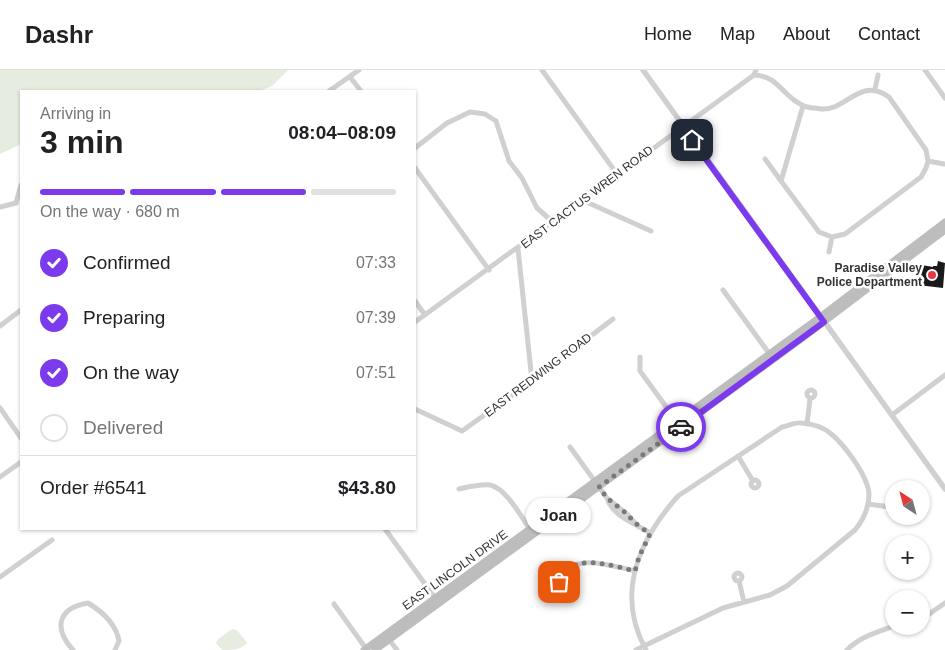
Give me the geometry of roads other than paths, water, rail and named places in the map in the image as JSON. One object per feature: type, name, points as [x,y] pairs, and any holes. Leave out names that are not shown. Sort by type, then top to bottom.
[{"type":"main road","name":"EAST LINCOLN DRIVE","points":[[366,650],[388,637],[771,357],[878,278],[944,226]]},
{"type":"main road","name":"EAST LINCOLN DRIVE","points":[[375,650],[388,637]]},
{"type":"street","points":[[330,90],[359,70]]},
{"type":"street","points":[[542,70],[617,174]]},
{"type":"street","points":[[643,70],[822,319],[943,482],[945,489]]},
{"type":"street","points":[[925,70],[945,98]]},
{"type":"street","points":[[754,72],[772,80],[794,101],[803,106],[824,109],[844,101],[859,92],[875,89],[889,96],[926,150],[928,161],[921,177],[846,234],[832,237],[819,232],[765,159]]},
{"type":"street","name":"EAST CACTUS WREN ROAD","points":[[416,321],[518,249],[754,72]]},
{"type":"street","points":[[875,89],[878,75]]},
{"type":"street","points":[[350,76],[359,90]]},
{"type":"street","points":[[781,181],[803,106]]},
{"type":"street","points":[[416,147],[447,123],[470,112],[486,114],[496,122],[509,161],[522,178],[537,208],[553,222]]},
{"type":"street","points":[[928,161],[944,164]]},
{"type":"street","points":[[416,169],[489,270]]},
{"type":"street","points":[[582,200],[651,231]]},
{"type":"street","points":[[0,207],[19,203]]},
{"type":"street","points":[[829,252],[832,237]]},
{"type":"street","points":[[518,249],[532,381]]},
{"type":"street","points":[[723,290],[771,357]]},
{"type":"street","points":[[416,302],[425,315]]},
{"type":"street","points":[[0,326],[20,311]]},
{"type":"street","name":"EAST REDWING ROAD","points":[[416,409],[462,431],[532,381],[613,319]]},
{"type":"street","points":[[640,357],[640,371],[679,424]]},
{"type":"street","points":[[892,415],[945,375]]},
{"type":"street","points":[[807,424],[810,399]]},
{"type":"street","points":[[0,408],[20,437]]},
{"type":"street","points":[[636,650],[645,648],[723,608],[770,595],[787,586],[855,530],[864,518],[869,493],[864,476],[840,442],[823,429],[800,422],[782,427],[678,496],[650,534],[639,557],[635,571],[632,607],[638,632],[645,648]]},
{"type":"street","points":[[570,447],[607,498],[608,504],[624,518],[634,522],[650,534]]},
{"type":"street","points":[[738,456],[753,480]]},
{"type":"street","points":[[0,478],[20,463]]},
{"type":"street","points":[[458,489],[491,485],[501,490],[532,532]]},
{"type":"street","points":[[868,504],[885,505]]},
{"type":"street","points":[[386,530],[437,601]]},
{"type":"street","points":[[0,577],[52,540]]},
{"type":"street","points":[[557,580],[567,568],[584,562],[635,571]]},
{"type":"street","points":[[739,581],[744,602]]},
{"type":"street","points":[[930,613],[945,603]]},
{"type":"street","points":[[72,650],[61,634],[60,625],[63,616],[71,608],[88,604],[105,615],[118,634],[119,641],[116,650]]},
{"type":"street","points":[[334,604],[366,650]]},
{"type":"street","points":[[847,650],[872,634],[885,629]]},
{"type":"street","points":[[388,637],[397,650]]},
{"type":"place","name":"Paradise Valley Police Department","points":[[932,275]]},
{"type":"place","name":"Joan","points":[[559,582]]}]
